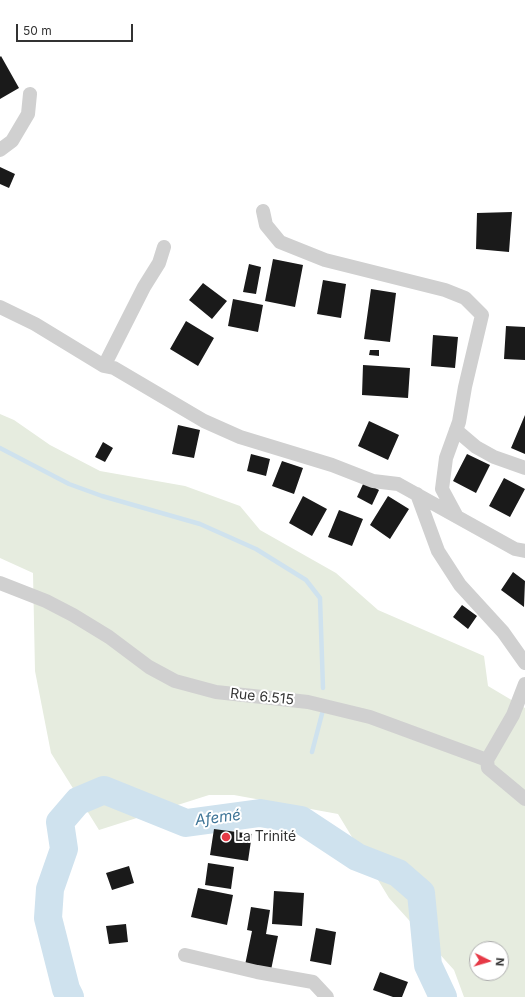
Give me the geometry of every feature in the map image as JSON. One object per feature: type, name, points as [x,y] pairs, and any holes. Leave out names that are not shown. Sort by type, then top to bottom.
[{"type":"street","points":[[0,150],[12,141],[28,114],[30,94]]},
{"type":"street","points":[[263,211],[266,225],[280,242],[325,260],[445,290],[465,298],[482,315],[456,430],[446,458],[442,488],[456,515]]},
{"type":"street","points":[[104,366],[144,287],[159,263],[164,247]]},
{"type":"street","points":[[0,307],[35,324],[104,366],[114,368],[204,421],[240,437],[332,465],[373,481],[398,484],[515,549],[525,551]]},
{"type":"street","points":[[456,430],[476,447],[494,457],[525,468]]},
{"type":"street","points":[[417,494],[438,551],[460,585],[503,632],[525,663]]},
{"type":"street","name":"Rue 6.515","points":[[1,586],[46,601],[72,615],[109,637],[149,667],[175,681],[216,692],[308,702],[350,711],[418,733],[487,760]]},
{"type":"street","points":[[525,684],[512,715],[487,760],[488,768],[525,799]]},
{"type":"street","points":[[185,955],[242,969],[313,982],[327,997]]},
{"type":"shaded area","points":[[0,414],[14,420],[50,445],[100,471],[185,486],[240,506],[260,530],[336,573],[378,610],[484,656],[488,686],[525,708],[525,997],[464,997],[454,970],[389,898],[338,814],[234,795],[209,795],[99,830],[51,753],[35,671],[33,573],[0,558]]},
{"type":"building","points":[[1,56],[19,88],[0,99],[0,57]]},
{"type":"building","points":[[0,167],[15,174],[9,188],[0,184]]},
{"type":"building","points":[[512,212],[509,252],[476,249],[477,213]]},
{"type":"building","points":[[273,259],[303,265],[295,307],[265,301]]},
{"type":"building","points":[[249,264],[261,267],[256,294],[243,292]]},
{"type":"building","points":[[323,280],[346,284],[341,318],[317,314]]},
{"type":"building","points":[[203,283],[227,301],[212,319],[189,300]]},
{"type":"building","points":[[371,289],[396,293],[390,342],[364,339]]},
{"type":"building","points":[[233,299],[263,305],[258,332],[228,326]]},
{"type":"building","points":[[186,321],[214,338],[198,366],[170,349]]},
{"type":"building","points":[[506,326],[525,327],[525,360],[504,359]]},
{"type":"building","points":[[433,335],[458,337],[455,368],[431,366]]},
{"type":"building","points":[[370,350],[379,350],[379,356],[369,355]]},
{"type":"building","points":[[363,365],[410,368],[408,398],[362,395]]},
{"type":"building","points":[[525,415],[525,454],[511,448]]},
{"type":"building","points":[[369,421],[399,435],[388,460],[358,446]]},
{"type":"building","points":[[178,425],[200,430],[194,458],[172,454]]},
{"type":"building","points":[[103,442],[113,448],[105,462],[95,457]]},
{"type":"building","points":[[251,454],[270,459],[266,476],[247,471]]},
{"type":"building","points":[[467,454],[490,465],[476,493],[453,481]]},
{"type":"building","points":[[282,461],[303,468],[294,494],[272,486]]},
{"type":"building","points":[[504,478],[525,489],[510,517],[489,506]]},
{"type":"building","points":[[364,482],[379,490],[372,505],[357,497]]},
{"type":"building","points":[[303,496],[327,509],[312,536],[289,523]]},
{"type":"building","points":[[388,496],[409,509],[390,539],[370,525]]},
{"type":"building","points":[[339,510],[363,519],[352,546],[328,537]]},
{"type":"building","points":[[513,572],[525,581],[524,607],[501,590]]},
{"type":"building","points":[[462,605],[477,616],[468,629],[453,617]]},
{"type":"building","points":[[214,829],[252,834],[248,861],[210,855]]},
{"type":"building","points":[[208,863],[234,867],[231,889],[205,885]]},
{"type":"building","points":[[129,866],[134,883],[112,890],[106,873]]},
{"type":"building","points":[[198,888],[233,895],[227,925],[191,917]]},
{"type":"building","points":[[274,891],[304,893],[302,926],[272,924]]},
{"type":"building","points":[[251,907],[270,910],[266,934],[278,936],[271,970],[245,965],[252,931],[247,930]]},
{"type":"building","points":[[126,924],[128,942],[109,944],[106,926]]},
{"type":"building","points":[[316,928],[336,932],[331,965],[310,961]]},
{"type":"building","points":[[380,972],[408,982],[402,997],[393,997],[373,990]]},
{"type":"waterway","points":[[0,448],[69,484],[102,496],[200,524],[256,549],[306,580],[320,598],[323,688]]},
{"type":"waterway","points":[[312,752],[323,710]]},
{"type":"waterway","name":"Afemé","points":[[70,997],[66,989],[48,918],[50,889],[64,849],[60,822],[78,801],[104,790],[186,823],[260,813],[301,820],[357,857],[398,873],[421,893],[428,965],[443,997]]},
{"type":"place","name":"La Trinité","points":[[226,837]]}]
